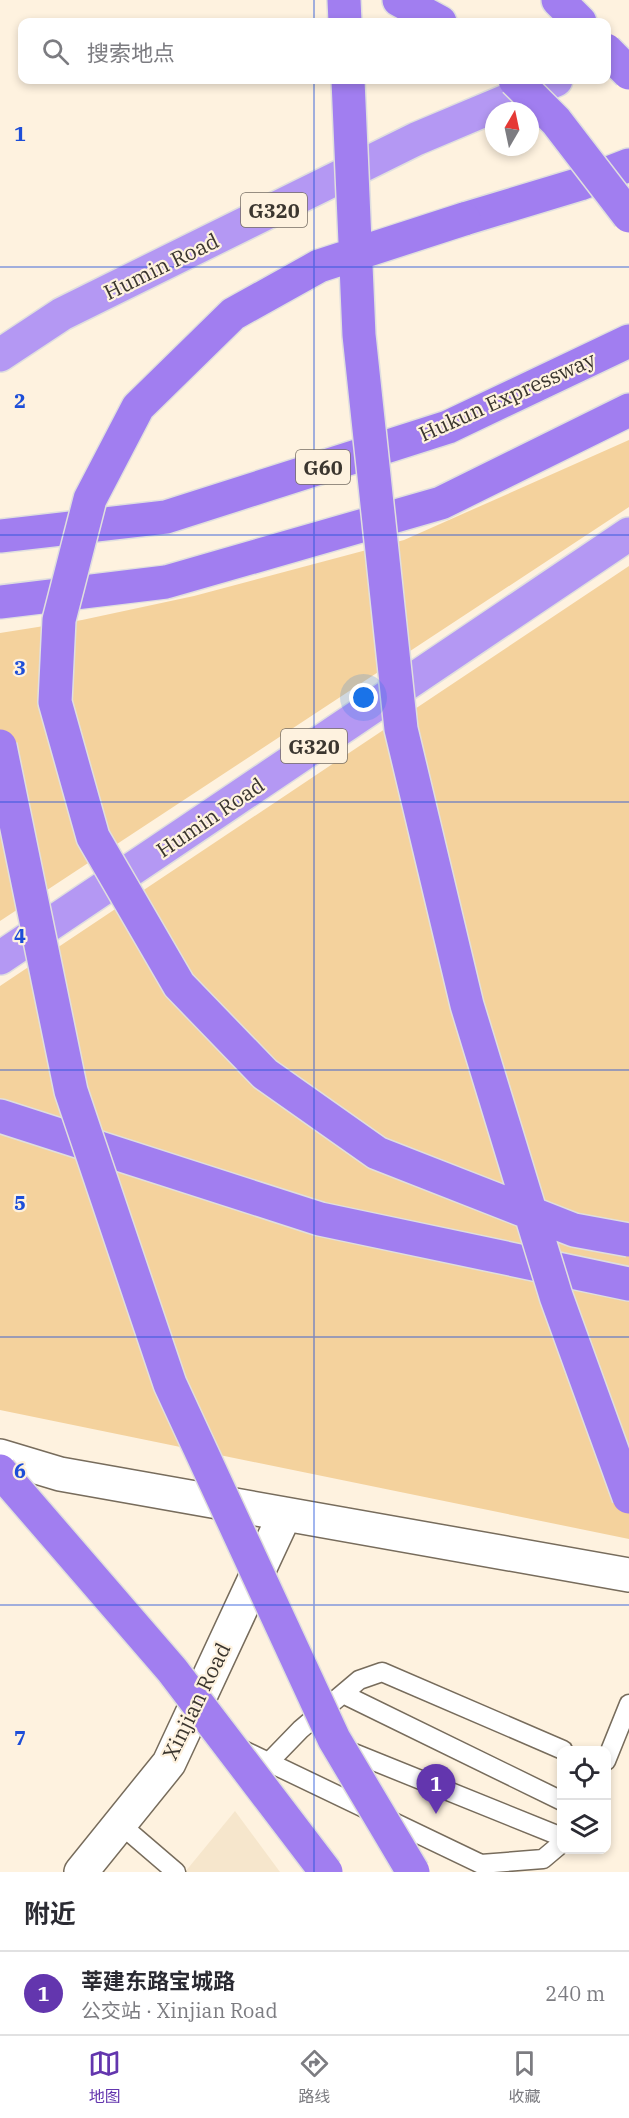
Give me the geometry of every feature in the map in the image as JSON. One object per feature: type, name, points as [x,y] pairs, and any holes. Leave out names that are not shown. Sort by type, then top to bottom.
[{"type":"highway","points":[[344,0],[345,18]]},
{"type":"highway","points":[[399,0],[433,18]]},
{"type":"highway","points":[[558,0],[575,18]]},
{"type":"highway","points":[[611,56],[629,48]]},
{"type":"highway","points":[[611,55],[629,73]]},
{"type":"highway","points":[[348,84],[359,335],[401,729],[466,1005],[556,1296],[629,1497]]},
{"type":"highway","points":[[519,84],[556,121],[629,216]]},
{"type":"highway","name":"Humin Road","points":[[0,355],[62,314],[416,139],[547,84]]},
{"type":"highway","points":[[629,165],[580,184],[319,266],[233,314],[138,407],[90,499],[59,621],[55,702],[93,837],[179,986],[265,1074],[377,1153],[574,1230],[629,1240]]},
{"type":"highway","name":"Hukun Expressway","points":[[0,536],[166,517],[448,427],[629,341]]},
{"type":"highway","points":[[0,602],[166,582],[441,503],[629,410]]},
{"type":"highway","name":"Humin Road","points":[[0,958],[629,534]]},
{"type":"highway","points":[[0,746],[71,1091],[170,1384],[334,1739],[413,1872]]},
{"type":"highway","points":[[0,1116],[320,1219],[629,1284]]},
{"type":"highway","points":[[0,1471],[172,1670],[326,1872]]},
{"type":"street","points":[[0,1456],[60,1474],[629,1575]]},
{"type":"street","name":"Xinjian Road","points":[[81,1872],[169,1763],[285,1514]]},
{"type":"lane","points":[[269,1762],[301,1729],[359,1680],[382,1672],[557,1747]]},
{"type":"lane","points":[[343,1694],[559,1800]]},
{"type":"lane","points":[[611,1749],[629,1704]]},
{"type":"lane","points":[[187,1724],[481,1864],[543,1859],[557,1847]]},
{"type":"lane","points":[[301,1729],[372,1762],[557,1835]]},
{"type":"lane","points":[[120,1824],[176,1872]]},
{"type":"shaded area","points":[[629,440],[629,507],[0,921],[0,633],[82,620],[194,596],[404,540]]},
{"type":"shaded area","points":[[629,566],[629,1539],[0,1410],[0,986]]},
{"type":"shaded area","points":[[235,1811],[280,1872],[185,1872]]},
{"type":"place","name":"莘建东路宝城路","points":[[436,1814]]}]
